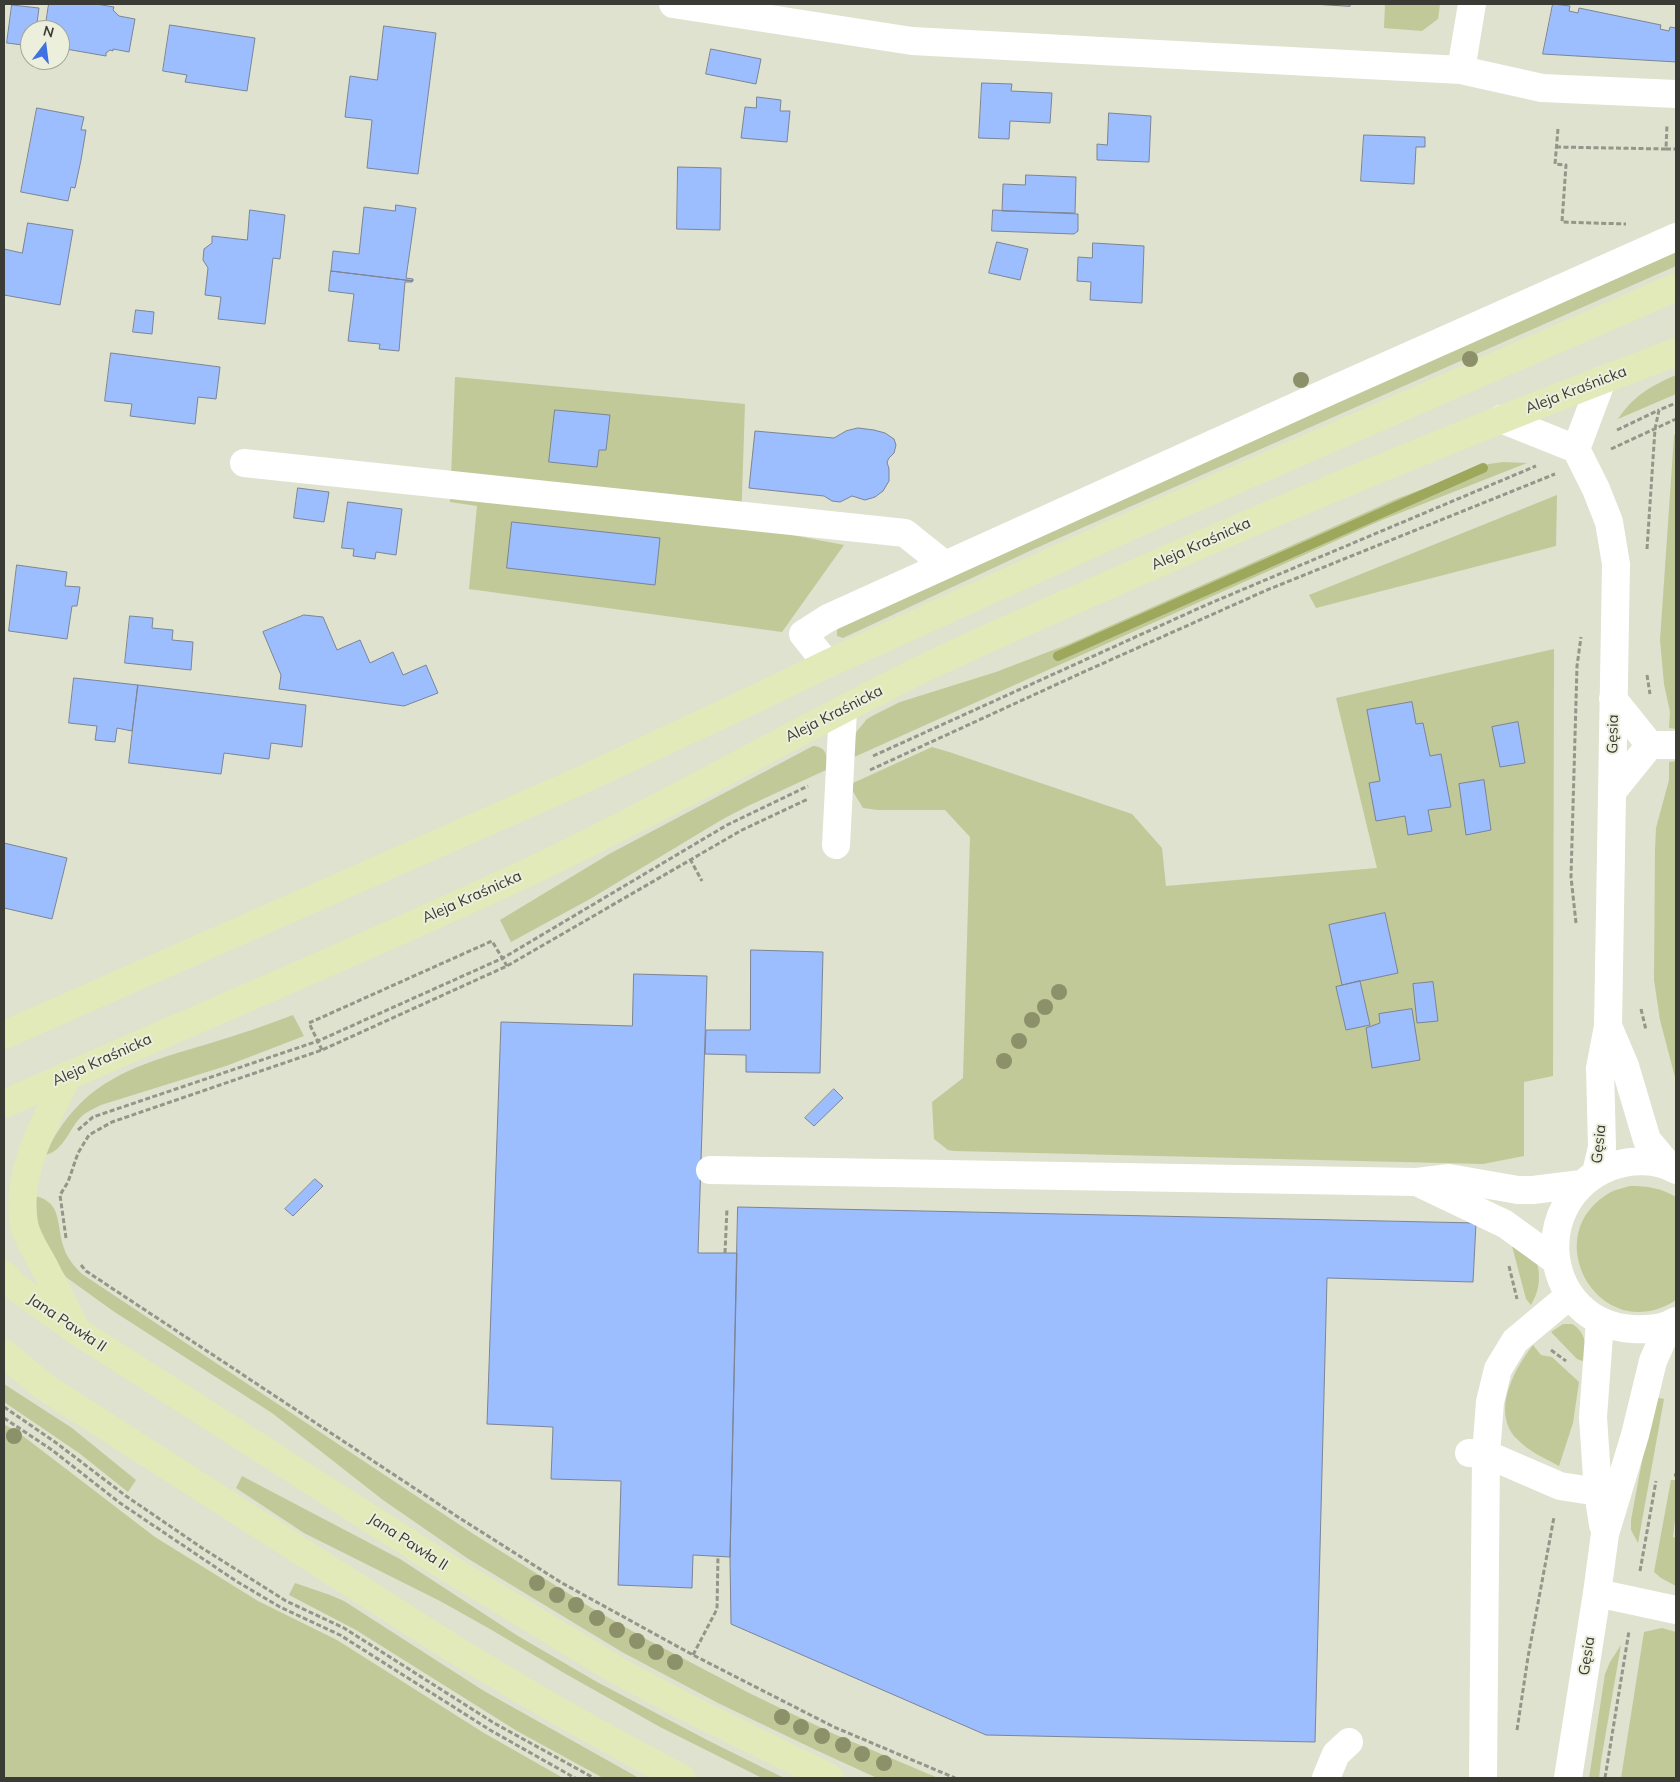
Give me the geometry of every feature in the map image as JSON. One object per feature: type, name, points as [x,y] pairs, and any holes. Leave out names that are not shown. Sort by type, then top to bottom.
[{"type":"main road","points":[[4,1035],[584,779],[827,664],[1135,524],[1676,287]]},
{"type":"main road","name":"Aleja Kraśnicka","points":[[4,1104],[519,876],[648,812],[923,669],[1253,521],[1501,419],[1676,352]]},
{"type":"main road","points":[[68,1075],[37,1140],[29,1164],[23,1206],[24,1225],[30,1241],[77,1331]]},
{"type":"main road","name":"Jana Pawła II","points":[[4,1275],[17,1288],[77,1331],[440,1563],[618,1671],[830,1778]]},
{"type":"main road","points":[[4,1353],[43,1386]]},
{"type":"main road","points":[[4,1366],[43,1386],[511,1685],[681,1778]]},
{"type":"street","points":[[673,4],[912,41],[1461,70],[1542,88],[1676,94]]},
{"type":"street","points":[[1461,70],[1472,4]]},
{"type":"street","points":[[827,664],[804,634],[828,618],[1676,237]]},
{"type":"street","points":[[1501,419],[1579,456],[1602,380]]},
{"type":"street","name":"Gęsia","points":[[1579,456],[1596,489],[1609,522],[1616,564],[1608,1026],[1600,1068],[1602,1147],[1588,1179]]},
{"type":"street","points":[[244,463],[905,533],[945,565]]},
{"type":"street","points":[[1612,792],[1663,745],[1613,699]]},
{"type":"street","points":[[836,844],[844,710]]},
{"type":"street","name":"Gęsia","points":[[1608,1026],[1625,1066],[1647,1140],[1673,1168]]},
{"type":"street","points":[[710,1170],[1417,1182],[1449,1178],[1518,1190],[1533,1190],[1588,1179],[1619,1164],[1645,1161],[1673,1168]]},
{"type":"street","points":[[1588,1179],[1567,1201],[1559,1220],[1555,1240],[1556,1261],[1561,1279],[1570,1296],[1584,1310],[1600,1321],[1622,1328],[1646,1330],[1673,1323]]},
{"type":"street","points":[[1417,1182],[1505,1224],[1556,1261]]},
{"type":"street","points":[[1483,1778],[1476,1453],[1498,1369],[1515,1341],[1570,1296]]},
{"type":"street","name":"Gęsia","points":[[1600,1321],[1593,1417],[1598,1492],[1605,1534]]},
{"type":"street","name":"Gęsia","points":[[1568,1778],[1605,1534],[1635,1435],[1653,1361],[1673,1323]]},
{"type":"street","points":[[1476,1453],[1560,1486],[1598,1492]]},
{"type":"street","points":[[1597,1593],[1676,1610]]},
{"type":"street","points":[[1326,1778],[1336,1754],[1349,1742]]},
{"type":"path","points":[[1666,149],[1668,121]]},
{"type":"path","points":[[1558,129],[1555,164],[1566,165],[1562,222],[1627,224]]},
{"type":"path","points":[[1556,147],[1676,149]]},
{"type":"path","points":[[75,1135],[79,1128],[93,1117],[318,1041],[503,958],[726,825],[840,778],[1579,456],[1659,410],[1676,403]]},
{"type":"path","points":[[1656,429],[1659,410]]},
{"type":"path","points":[[67,1241],[60,1195],[68,1182],[78,1153],[89,1135],[112,1122],[322,1050],[507,966],[690,859],[840,778],[1206,605],[1579,456],[1656,429],[1676,419]]},
{"type":"path","points":[[690,859],[702,881]]},
{"type":"path","points":[[322,1050],[309,1023],[492,941],[507,966]]},
{"type":"path","points":[[725,1253],[727,1208]]},
{"type":"path","points":[[1508,1260],[1518,1303]]},
{"type":"path","points":[[80,1264],[86,1271],[458,1518],[562,1583],[693,1655],[834,1726],[955,1778]]},
{"type":"path","points":[[1548,1348],[1570,1364]]},
{"type":"path","points":[[4,1408],[55,1442],[126,1496],[202,1548],[286,1601],[344,1628],[494,1722],[594,1778]]},
{"type":"path","points":[[4,1418],[52,1450],[120,1503],[236,1582],[280,1607],[340,1636],[490,1730],[575,1778]]},
{"type":"path","points":[[1517,1732],[1528,1657],[1560,1486]]},
{"type":"path","points":[[693,1655],[717,1609],[718,1556]]},
{"type":"green space","points":[[1385,4],[1440,4],[1438,19],[1422,31],[1384,28]]},
{"type":"green space","points":[[1676,249],[1676,266],[1034,549],[843,638],[837,636],[837,630],[841,625]]},
{"type":"green space","points":[[1676,375],[1676,394],[1618,419],[1637,397]]},
{"type":"green space","points":[[455,377],[745,404],[741,525],[844,545],[782,632],[469,589],[477,506],[450,502]]},
{"type":"green space","points":[[1676,432],[1676,729],[1669,728],[1670,712],[1664,684],[1660,640],[1674,436]]},
{"type":"green space","points":[[1503,462],[1527,463],[1382,520],[852,758],[854,738],[867,719],[900,702],[996,672],[1069,644],[1396,499],[1489,464]]},
{"type":"green space","points":[[1557,495],[1556,546],[1316,608],[1309,595]]},
{"type":"green space","points":[[1554,649],[1553,1076],[1524,1082],[1524,1156],[1483,1164],[954,1151],[948,1150],[934,1139],[932,1102],[963,1078],[970,837],[945,810],[878,810],[863,808],[852,790],[853,783],[932,747],[949,752],[1132,814],[1162,848],[1166,886],[1377,868],[1336,698]]},
{"type":"green space","points":[[813,746],[822,749],[826,754],[826,770],[723,819],[590,899],[511,942],[500,920],[611,853]]},
{"type":"green space","points":[[1676,761],[1676,1081],[1660,1020],[1654,980],[1656,828],[1669,780],[1669,762]]},
{"type":"green space","points":[[293,1015],[304,1036],[226,1066],[101,1105],[83,1115],[62,1144],[52,1153],[45,1155],[60,1129],[76,1108],[95,1091],[115,1078],[161,1058],[244,1033]]},
{"type":"green space","points":[[1630,1186],[1654,1188],[1676,1197],[1676,1300],[1649,1311],[1623,1310],[1602,1299],[1586,1280],[1578,1258],[1578,1234],[1589,1211],[1611,1192]]},
{"type":"green space","points":[[35,1196],[44,1199],[54,1209],[65,1252],[82,1274],[475,1535],[590,1607],[648,1640],[749,1693],[834,1734],[938,1778],[877,1778],[818,1751],[718,1703],[622,1652],[467,1558],[383,1500],[272,1413],[113,1311],[66,1277],[56,1263],[38,1227]]},
{"type":"green space","points":[[1512,1246],[1537,1263],[1538,1284],[1536,1295],[1531,1305],[1526,1299]]},
{"type":"green space","points":[[1563,1324],[1572,1324],[1580,1331],[1586,1346],[1588,1363],[1577,1359],[1551,1332]]},
{"type":"green space","points":[[1533,1345],[1541,1355],[1552,1357],[1579,1382],[1573,1423],[1559,1466],[1536,1454],[1521,1443],[1509,1427],[1506,1415],[1508,1390],[1513,1377]]},
{"type":"green space","points":[[4,1384],[72,1428],[136,1480],[128,1492],[79,1453],[4,1402]]},
{"type":"green space","points":[[1654,1397],[1664,1399],[1638,1543],[1631,1530],[1631,1520]]},
{"type":"green space","points":[[4,1424],[23,1436],[155,1537],[258,1601],[337,1640],[484,1733],[563,1778],[4,1778]]},
{"type":"green space","points":[[242,1476],[400,1559],[518,1636],[597,1682],[784,1778],[762,1778],[660,1727],[440,1601],[304,1533],[236,1488]]},
{"type":"green space","points":[[1671,1480],[1676,1480],[1676,1512],[1673,1537],[1676,1538],[1676,1586],[1654,1572]]},
{"type":"green space","points":[[295,1583],[344,1601],[484,1691],[639,1778],[603,1778],[517,1731],[356,1630],[289,1595]]},
{"type":"green space","points":[[1662,1628],[1676,1632],[1676,1778],[1621,1778],[1644,1632]]},
{"type":"green space","points":[[1621,1645],[1599,1778],[1589,1778],[1605,1674]]},
{"type":"building","points":[[49,4],[96,4],[114,7],[113,10],[119,16],[135,19],[129,52],[113,49],[113,51],[110,50],[106,53],[106,56],[70,50],[70,20],[47,20]]},
{"type":"building","points":[[1313,4],[1351,4],[1350,6]]},
{"type":"building","points":[[1553,4],[1570,6],[1569,11],[1578,13],[1579,8],[1661,25],[1660,29],[1669,31],[1670,27],[1676,28],[1676,62],[1543,54]]},
{"type":"building","points":[[12,5],[39,8],[37,20],[20,20],[20,45],[7,43]]},
{"type":"building","points":[[170,25],[255,38],[247,91],[185,82],[187,75],[163,71]]},
{"type":"building","points":[[384,26],[436,33],[418,174],[367,168],[372,120],[345,117],[350,76],[377,80]]},
{"type":"building","points":[[711,49],[761,59],[756,84],[706,74]]},
{"type":"building","points":[[982,83],[1012,84],[1011,91],[1052,93],[1050,123],[1010,121],[1009,139],[979,138]]},
{"type":"building","points":[[757,97],[781,100],[780,111],[790,111],[787,142],[741,138],[745,107],[756,108]]},
{"type":"building","points":[[37,108],[84,117],[81,130],[86,130],[81,160],[75,188],[71,187],[68,201],[21,192]]},
{"type":"building","points":[[1109,113],[1151,116],[1149,162],[1097,160],[1097,144],[1107,145]]},
{"type":"building","points":[[1364,135],[1425,137],[1425,147],[1416,147],[1414,184],[1361,181]]},
{"type":"building","points":[[678,167],[721,168],[720,230],[677,229]]},
{"type":"building","points":[[1026,175],[1076,177],[1075,213],[1002,211],[1003,184],[1025,185]]},
{"type":"building","points":[[396,205],[416,208],[406,278],[413,279],[413,281],[331,271],[333,251],[359,254],[364,207],[395,211]]},
{"type":"building","points":[[250,210],[285,215],[280,259],[273,258],[265,324],[218,319],[221,297],[205,295],[208,268],[203,260],[204,249],[212,243],[212,236],[247,240]]},
{"type":"building","points":[[993,210],[1078,214],[1078,231],[1074,234],[992,231]]},
{"type":"building","points":[[28,223],[73,230],[60,305],[4,295],[4,249],[22,253]]},
{"type":"building","points":[[997,242],[1028,249],[1020,280],[989,273]]},
{"type":"building","points":[[1093,243],[1144,246],[1142,303],[1090,300],[1091,282],[1077,281],[1078,257],[1092,258]]},
{"type":"building","points":[[331,271],[413,281],[405,282],[399,351],[379,349],[380,344],[348,341],[354,294],[329,291]]},
{"type":"building","points":[[136,310],[154,312],[152,334],[133,332]]},
{"type":"building","points":[[111,353],[220,367],[216,399],[198,397],[195,424],[130,416],[132,404],[105,401]]},
{"type":"building","points":[[555,410],[610,415],[606,450],[599,450],[597,467],[549,462]]},
{"type":"building","points":[[858,428],[885,433],[894,439],[896,445],[894,453],[887,462],[889,481],[883,491],[875,497],[865,500],[852,496],[840,502],[832,501],[824,496],[749,488],[755,431],[834,438],[846,431]]},
{"type":"building","points":[[298,488],[329,492],[324,522],[294,518]]},
{"type":"building","points":[[348,502],[402,509],[396,555],[376,552],[375,559],[353,556],[354,549],[342,548]]},
{"type":"building","points":[[512,522],[660,538],[655,585],[507,568]]},
{"type":"building","points":[[17,565],[67,572],[65,586],[80,587],[77,606],[72,606],[67,639],[9,631]]},
{"type":"building","points":[[304,615],[323,617],[337,650],[360,640],[370,663],[393,652],[403,675],[426,665],[438,693],[404,706],[279,689],[281,675],[263,632]]},
{"type":"building","points":[[130,616],[153,618],[152,628],[173,630],[172,640],[193,642],[191,670],[125,663]]},
{"type":"building","points":[[74,678],[138,685],[132,731],[117,728],[115,742],[95,740],[97,726],[69,723]]},
{"type":"building","points":[[138,685],[306,705],[302,747],[271,743],[269,759],[224,753],[221,774],[129,763]]},
{"type":"building","points":[[1412,702],[1416,724],[1423,723],[1430,756],[1441,754],[1451,807],[1428,810],[1432,831],[1408,835],[1405,816],[1376,821],[1369,783],[1380,781],[1367,710]]},
{"type":"building","points":[[1518,722],[1525,763],[1500,767],[1492,727]]},
{"type":"building","points":[[1484,780],[1491,830],[1466,835],[1459,784]]},
{"type":"building","points":[[4,843],[67,858],[52,919],[4,908]]},
{"type":"building","points":[[1385,913],[1398,973],[1342,985],[1329,925]]},
{"type":"building","points":[[751,950],[823,952],[820,1073],[746,1072],[746,1055],[705,1054],[706,1030],[750,1030]]},
{"type":"building","points":[[634,974],[707,976],[698,1253],[737,1253],[730,1557],[693,1555],[692,1588],[618,1585],[621,1481],[551,1479],[553,1427],[487,1424],[501,1022],[632,1026]]},
{"type":"building","points":[[1360,981],[1370,1025],[1346,1030],[1336,987]]},
{"type":"building","points":[[1433,982],[1438,1021],[1417,1023],[1413,984]]},
{"type":"building","points":[[1412,1009],[1420,1060],[1372,1068],[1366,1028],[1380,1023],[1379,1014]]},
{"type":"building","points":[[834,1089],[843,1098],[814,1126],[805,1118]]},
{"type":"building","points":[[315,1179],[323,1186],[293,1216],[285,1209]]},
{"type":"building","points":[[738,1207],[1476,1223],[1473,1282],[1327,1278],[1315,1742],[986,1735],[731,1624],[730,1557]]},
{"type":"waterway","points":[[1058,656],[1483,468]]}]
